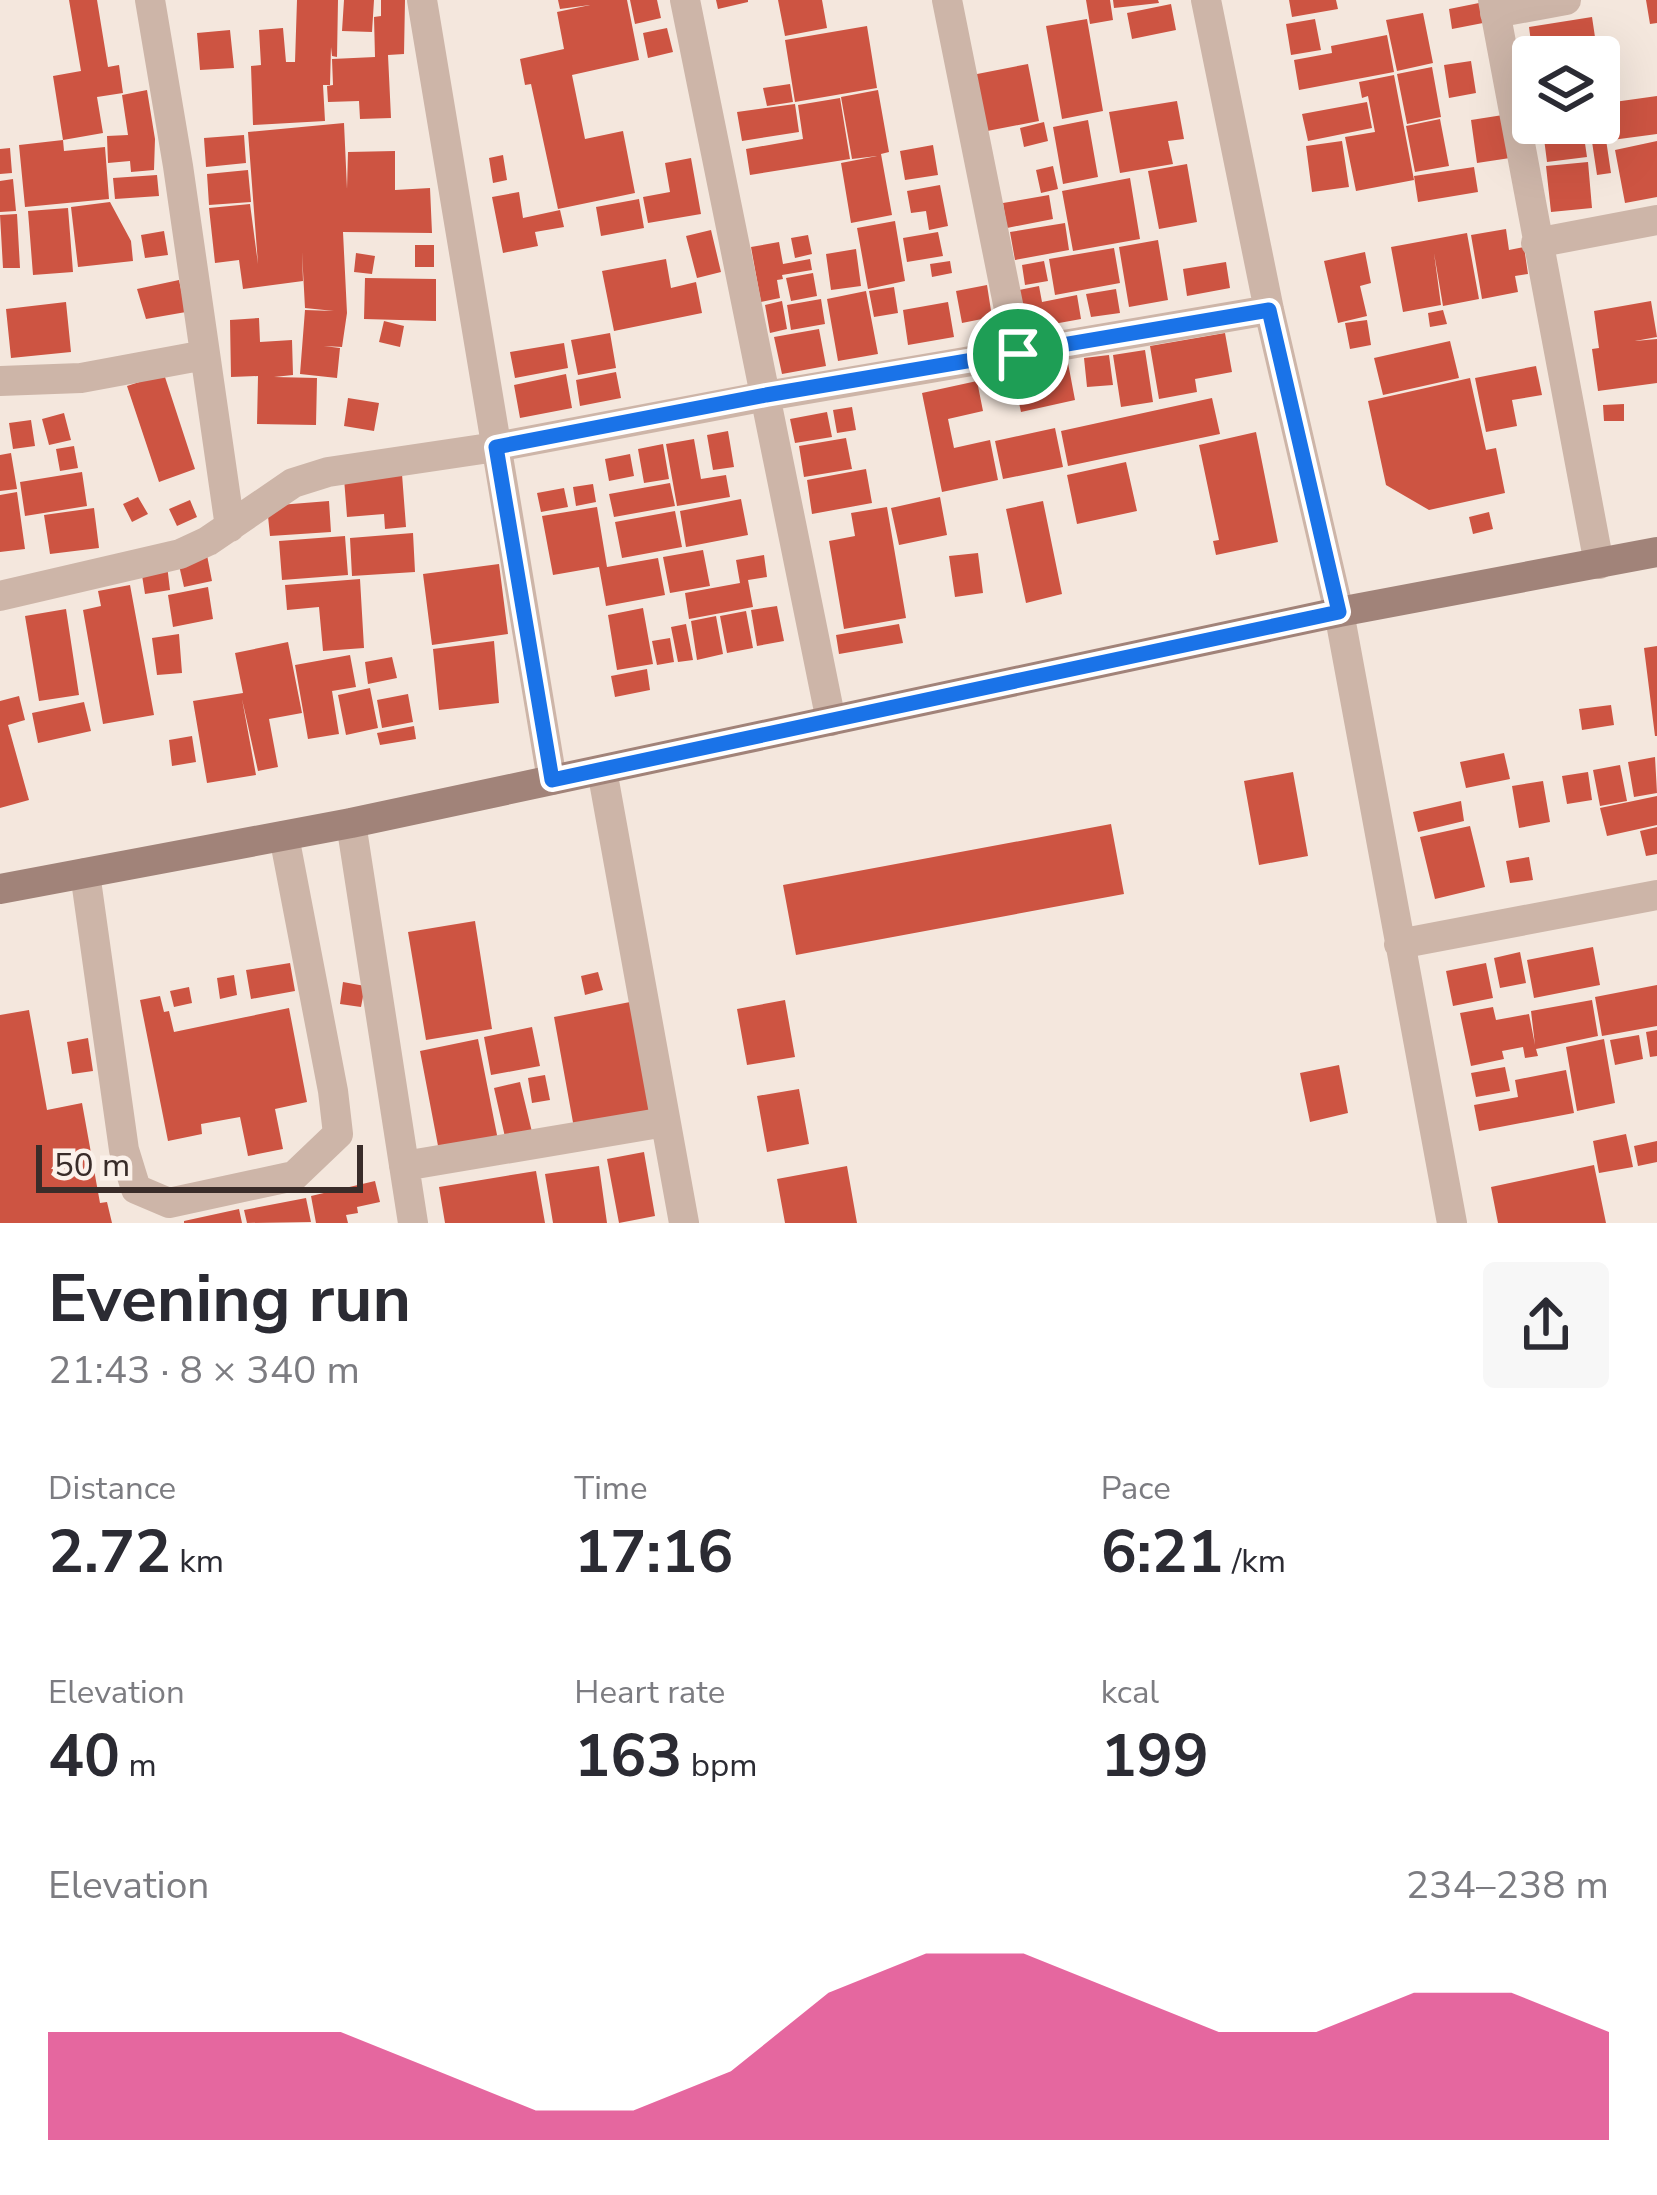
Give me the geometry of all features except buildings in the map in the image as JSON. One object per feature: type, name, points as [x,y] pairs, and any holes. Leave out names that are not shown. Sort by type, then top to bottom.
[{"type":"street","points":[[149,0],[230,527]]},
{"type":"street","points":[[422,0],[552,780]]},
{"type":"street","points":[[686,0],[831,722]]},
{"type":"street","points":[[947,0],[1018,354]]},
{"type":"street","points":[[1206,0],[1269,310],[1339,612],[1452,1223]]},
{"type":"street","points":[[1566,0],[1494,7],[1599,564]]},
{"type":"street","points":[[1536,244],[1657,220]]},
{"type":"street","points":[[0,596],[180,554],[230,527],[293,483],[328,472],[496,447],[766,395],[1269,310]]},
{"type":"street","points":[[0,381],[81,378],[205,355]]},
{"type":"street","points":[[0,889],[351,823],[1339,612],[1657,552]]},
{"type":"street","points":[[602,770],[683,1223]]},
{"type":"street","points":[[351,823],[413,1223]]},
{"type":"street","points":[[85,873],[124,1150],[136,1189],[169,1203],[294,1176],[338,1134],[284,836]]},
{"type":"street","points":[[1399,944],[1657,896]]},
{"type":"street","points":[[404,1166],[665,1122]]},
{"type":"route","points":[[1269,310],[1339,612],[552,780],[496,447],[766,395],[1018,354],[1269,310]]}]
